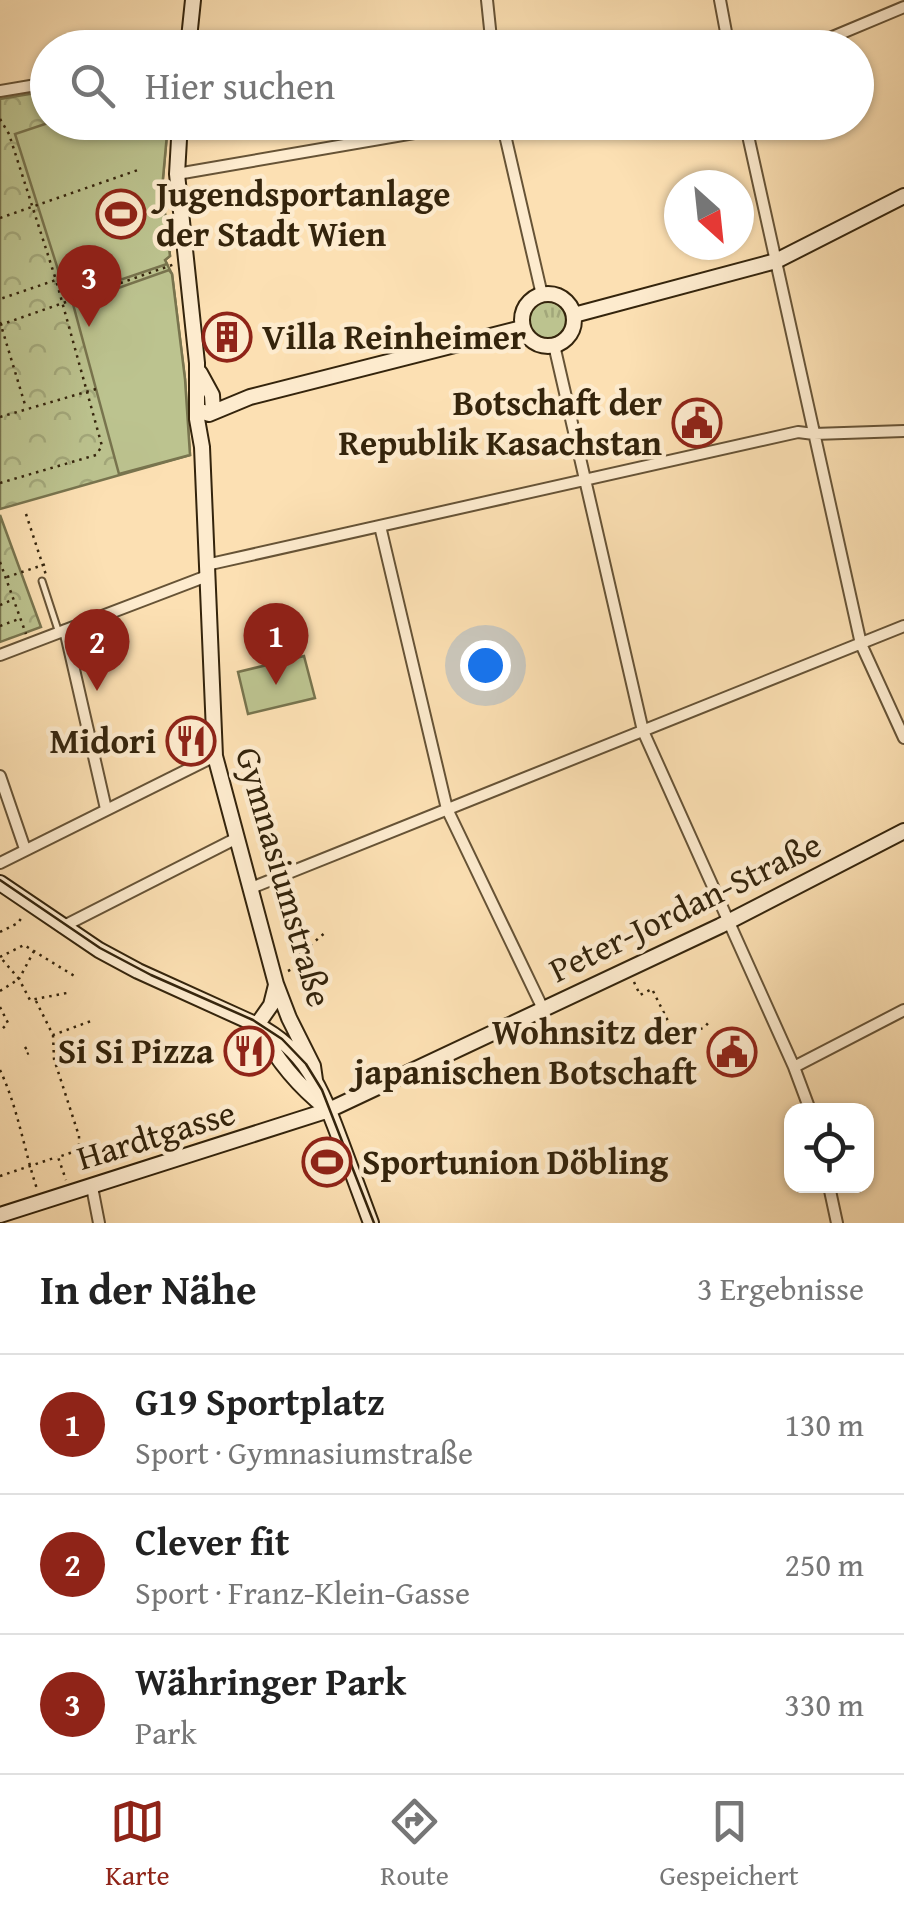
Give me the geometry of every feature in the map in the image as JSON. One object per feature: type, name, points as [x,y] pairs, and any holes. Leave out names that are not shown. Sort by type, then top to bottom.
[{"type":"street","points":[[190,30],[193,0]]},
{"type":"street","points":[[487,0],[490,30]]},
{"type":"street","points":[[720,0],[726,30]]},
{"type":"street","points":[[849,30],[904,7]]},
{"type":"street","points":[[0,91],[30,86]]},
{"type":"street","name":"Gymnasiumstraße","points":[[179,140],[177,174],[197,363],[206,403],[202,447],[214,756],[281,978],[289,1018],[313,1066],[371,1223]]},
{"type":"street","points":[[177,174],[374,140]]},
{"type":"street","points":[[506,140],[542,296]]},
{"type":"street","points":[[749,140],[861,644],[904,738]]},
{"type":"street","points":[[574,315],[776,261],[904,196]]},
{"type":"street","points":[[542,296],[562,298],[574,315],[571,332],[554,344],[534,342],[522,328],[524,310],[542,296]]},
{"type":"street","points":[[206,403],[250,398],[522,328]]},
{"type":"street","points":[[554,344],[643,731],[807,1103]]},
{"type":"street","points":[[0,654],[207,570],[380,526],[798,432],[904,431]]},
{"type":"street","points":[[380,526],[448,809],[544,1011]]},
{"type":"street","points":[[251,888],[904,626]]},
{"type":"street","points":[[62,631],[106,809]]},
{"type":"street","points":[[0,863],[214,756]]},
{"type":"street","points":[[0,776],[25,849]]},
{"type":"street","name":"Peter-Jordan-Straße","points":[[329,1110],[728,922],[904,831]]},
{"type":"street","points":[[62,927],[237,838]]},
{"type":"street","points":[[0,882],[62,927],[138,971],[272,1032],[316,1080]]},
{"type":"street","points":[[257,1025],[271,1005],[281,978]]},
{"type":"street","points":[[794,1067],[904,1010]]},
{"type":"street","points":[[257,1025],[286,1070],[329,1110]]},
{"type":"street","name":"Hardtgasse","points":[[0,1215],[329,1110]]},
{"type":"street","points":[[92,1187],[98,1223]]},
{"type":"street","points":[[831,1193],[837,1223]]},
{"type":"lane","points":[[46,582],[62,631]]},
{"type":"path","points":[[0,119],[9,134],[58,279],[102,446],[96,455],[0,482]]},
{"type":"path","points":[[0,218],[138,170]]},
{"type":"path","points":[[27,410],[0,324],[186,260]]},
{"type":"path","points":[[0,299],[58,279]]},
{"type":"path","points":[[0,417],[96,389]]},
{"type":"path","points":[[26,514],[46,564],[46,582]]},
{"type":"path","points":[[0,562],[26,634]]},
{"type":"path","points":[[6,578],[46,564]]},
{"type":"path","points":[[0,605],[14,600]]},
{"type":"path","points":[[0,626],[20,618]]},
{"type":"path","points":[[0,932],[22,917]]},
{"type":"path","points":[[281,978],[299,966],[300,954],[327,931]]},
{"type":"path","points":[[67,992],[30,1000],[0,957],[24,945],[76,977]]},
{"type":"path","points":[[0,990],[19,980],[34,951]]},
{"type":"path","points":[[634,981],[640,995],[652,990],[675,1036]]},
{"type":"path","points":[[0,1176],[79,1150],[79,1136],[54,1060],[53,1035],[35,1000]]},
{"type":"path","points":[[0,1007],[8,1023],[0,1031]]},
{"type":"path","points":[[53,1035],[91,1021]]},
{"type":"path","points":[[621,1045],[675,1036],[704,1028],[709,1022]]},
{"type":"path","points":[[26,1047],[27,1054]]},
{"type":"path","points":[[0,1070],[37,1189]]},
{"type":"path","points":[[58,1157],[66,1180]]},
{"type":"green space","points":[[30,94],[30,140],[166,140],[162,189],[170,256],[165,260],[172,274],[190,455],[0,509],[0,99]]},
{"type":"green space","name":"Jugendsportanlage der Stadt Wien","points":[[30,129],[30,140],[166,140],[162,189],[170,256],[165,260],[167,264],[67,298],[15,134]]},
{"type":"green space","name":"Jugendsportanlage der Stadt Wien","points":[[169,270],[185,379],[190,455],[119,474],[73,304]]},
{"type":"green space","points":[[547,301],[560,307],[566,320],[560,333],[547,339],[534,333],[528,320],[534,307]]},
{"type":"green space","points":[[0,515],[41,627],[0,642]]},
{"type":"green space","points":[[304,656],[315,698],[248,714],[238,672]]},
{"type":"tram line","points":[[0,880],[100,948],[253,1020],[282,1039],[306,1064],[322,1090],[374,1223]]},
{"type":"place","name":"Jugendsportanlage der Stadt Wien","points":[[121,214]]},
{"type":"place","name":"Währinger Park","points":[[89,327]]},
{"type":"place","name":"Villa Reinheimer","points":[[227,337]]},
{"type":"place","name":"Botschaft der Republik Kasachstan","points":[[697,423]]},
{"type":"place","name":"G19 Sportplatz","points":[[276,685]]},
{"type":"place","name":"Clever fit","points":[[97,691]]},
{"type":"place","name":"Midori","points":[[191,741]]},
{"type":"place","name":"Si Si Pizza","points":[[249,1051]]},
{"type":"place","name":"Wohnsitz der japanischen Botschaft","points":[[732,1052]]},
{"type":"place","name":"Sportunion Döbling","points":[[327,1162]]}]
